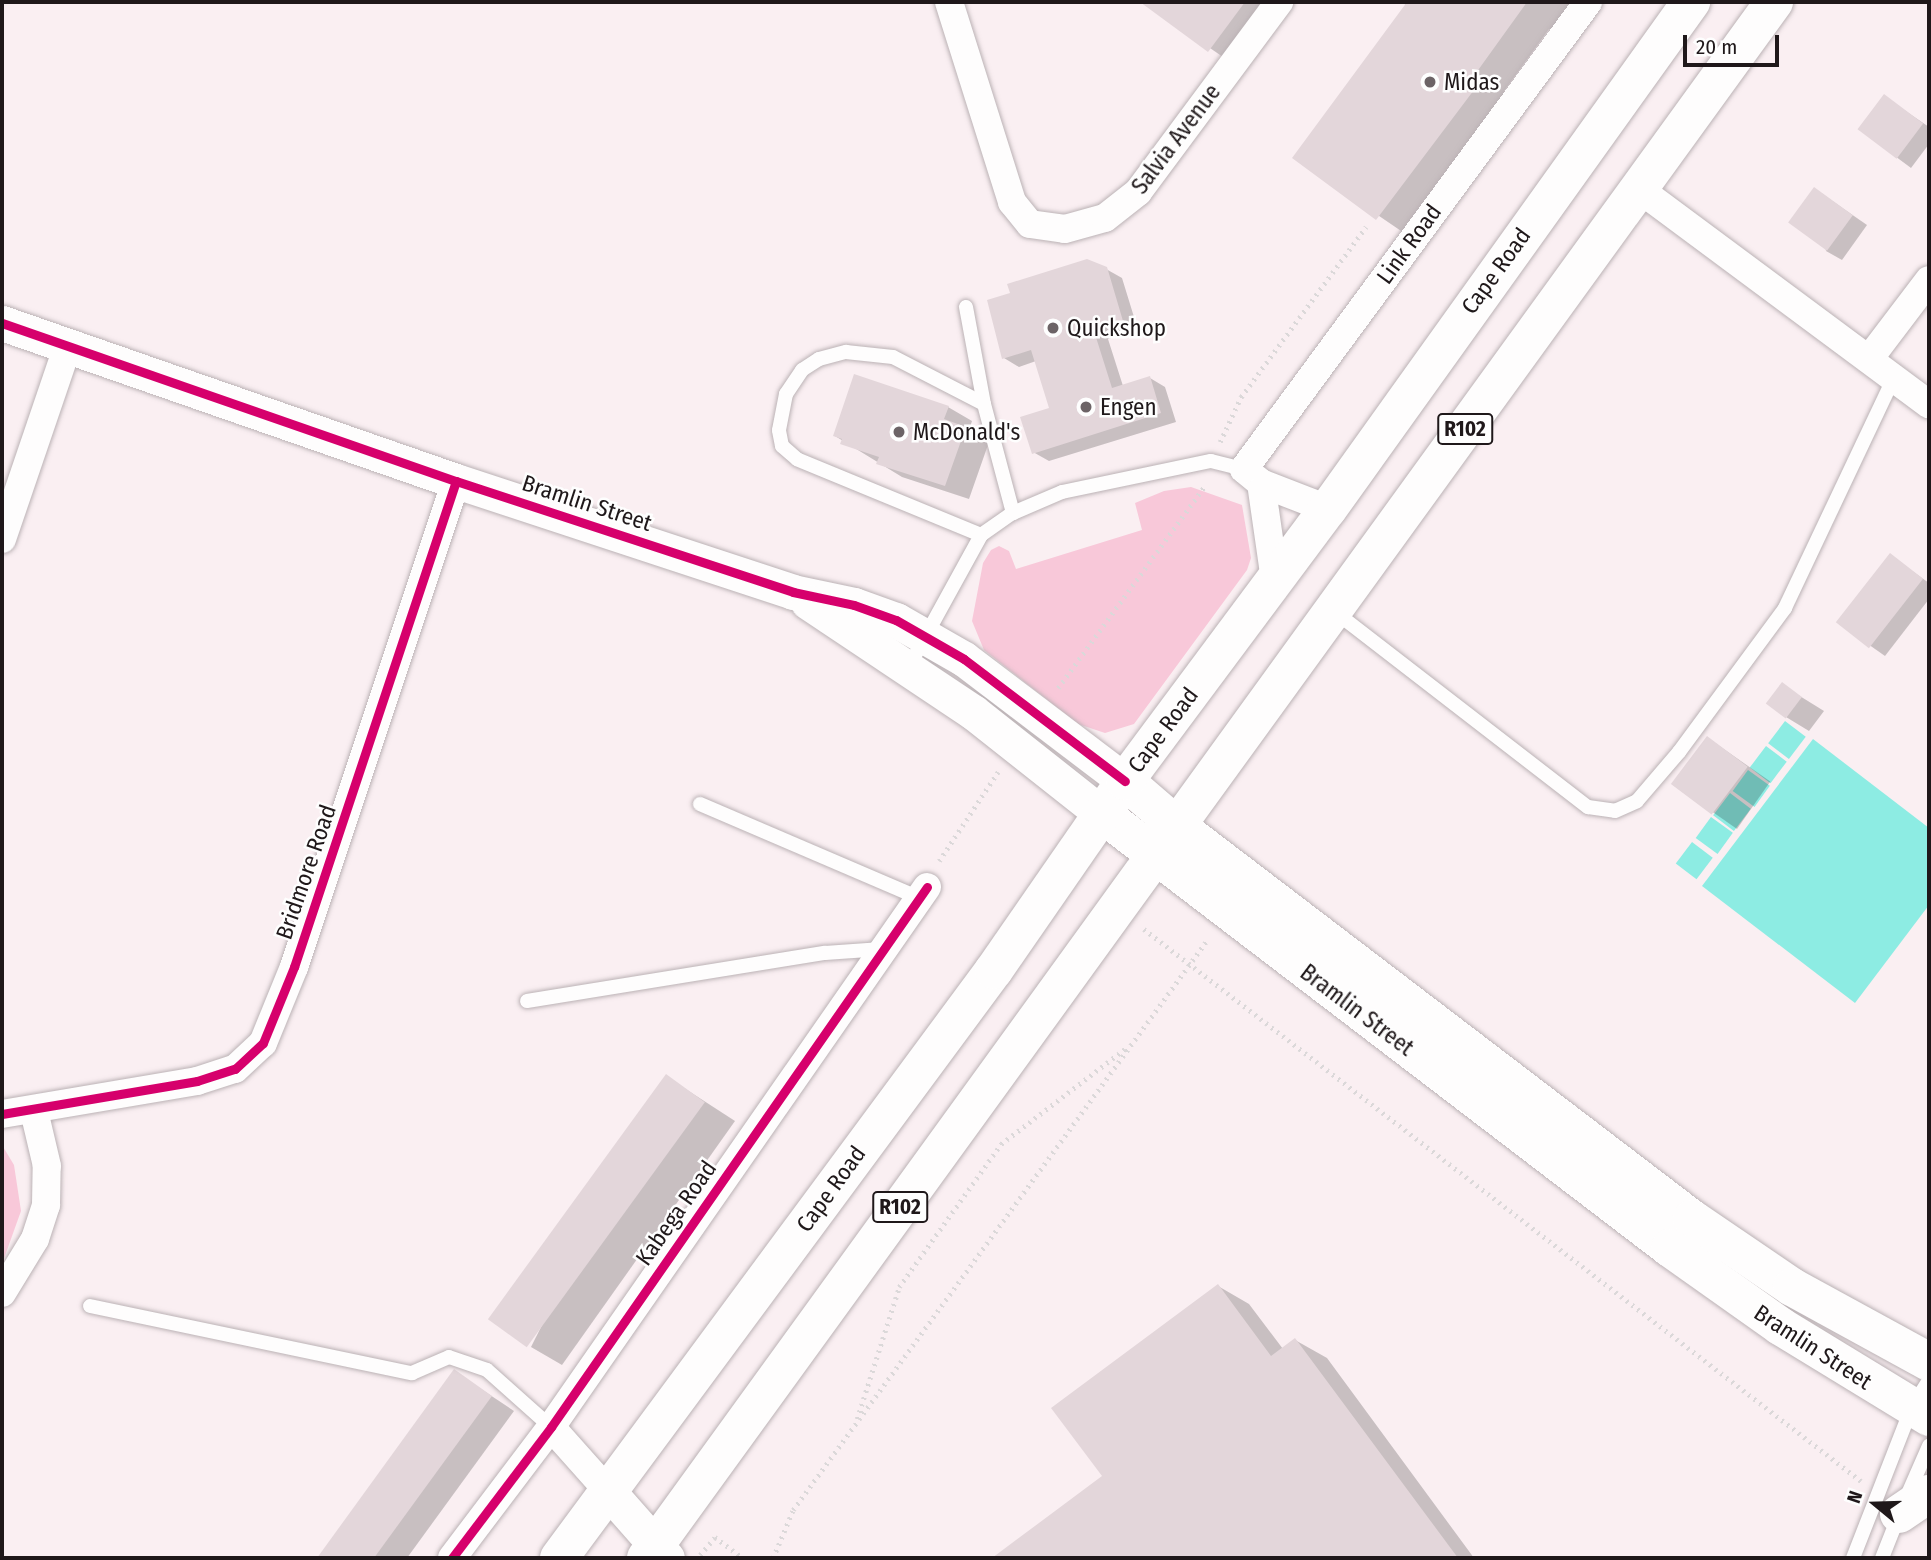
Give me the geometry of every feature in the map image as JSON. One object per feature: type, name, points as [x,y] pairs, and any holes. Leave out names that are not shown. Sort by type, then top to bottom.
[{"type":"main road","name":"Cape Road","points":[[559,1558],[994,970],[1125,782],[1328,509],[1690,2]]},
{"type":"main road","name":"R102","points":[[656,1554],[1116,907],[1774,2]]},
{"type":"main road","name":"Bramlin Street","points":[[1125,782],[1165,840],[1228,912],[1670,1248],[1780,1326],[1923,1402]]},
{"type":"main road","name":"Bramlin Street","points":[[1102,814],[1165,840],[1692,1219],[1792,1287],[1929,1363]]},
{"type":"street","name":"Salvia Avenue","points":[[949,2],[1012,202],[1030,224],[1065,229],[1105,218],[1138,192],[1279,2]]},
{"type":"street","name":"Link Road","points":[[1253,476],[1588,2]]},
{"type":"street","points":[[1639,189],[1929,404]]},
{"type":"street","points":[[1869,359],[1929,280]]},
{"type":"street","name":"Bramlin Street","points":[[2,323],[456,481],[793,592],[854,605],[923,635],[964,659],[1125,782]]},
{"type":"street","points":[[2,539],[68,345]]},
{"type":"street","points":[[1253,476],[1328,509]]},
{"type":"street","points":[[1253,476],[1275,580]]},
{"type":"street","name":"Bridmore Road","points":[[2,1114],[34,1111],[197,1081],[235,1069],[263,1043],[303,942],[456,481]]},
{"type":"street","name":"Bramlin Street","points":[[793,592],[908,668],[1102,814]]},
{"type":"street","name":"Kabega Road","points":[[452,1558],[551,1427],[923,892]]},
{"type":"street","points":[[2,1293],[35,1239],[46,1205],[47,1166],[34,1111]]},
{"type":"street","points":[[551,1427],[608,1491],[656,1554]]},
{"type":"lane","points":[[966,307],[984,404],[1013,513]]},
{"type":"lane","points":[[981,535],[797,459],[782,446],[779,430],[786,394],[802,370],[820,359],[846,352],[894,357],[984,404]]},
{"type":"lane","points":[[1333,610],[1588,807],[1615,811],[1637,801],[1679,752],[1786,608],[1894,377]]},
{"type":"lane","points":[[908,668],[923,635],[981,535],[1013,513],[1062,492],[1212,461],[1253,476]]},
{"type":"lane","points":[[700,804],[923,892]]},
{"type":"lane","points":[[527,1001],[825,953],[884,949]]},
{"type":"lane","points":[[90,1306],[412,1373],[449,1357],[487,1370],[551,1427]]},
{"type":"lane","points":[[1853,1558],[1902,1501],[1923,1402]]},
{"type":"lane","points":[[1882,1558],[1902,1501],[1929,1447]]},
{"type":"path","points":[[923,892],[935,866],[1015,747]]},
{"type":"path","points":[[1116,907],[1902,1501]]},
{"type":"path","points":[[773,1558],[793,1510],[1228,912]]},
{"type":"path","points":[[856,1423],[899,1287],[1001,1144],[1132,1044]]},
{"type":"path","points":[[698,1558],[715,1537],[743,1558]]},
{"type":"shaded area","points":[[1191,487],[1242,505],[1251,558],[1247,570],[1134,724],[1105,733],[1078,724],[984,650],[972,621],[983,563],[991,550],[999,546],[1009,551],[1016,569],[1142,530],[1135,503],[1164,491]]},
{"type":"shaded area","points":[[2,1145],[14,1165],[21,1211],[2,1264]]},
{"type":"water","points":[[1785,721],[1806,737],[1789,759],[1768,743]]},
{"type":"water","points":[[1813,739],[1929,828],[1929,905],[1855,1003],[1702,886]]},
{"type":"water","points":[[1766,746],[1787,762],[1771,783],[1750,768]]},
{"type":"water","points":[[1748,770],[1770,786],[1755,807],[1733,791]]},
{"type":"water","points":[[1730,793],[1751,809],[1734,831],[1713,815]]},
{"type":"water","points":[[1711,817],[1733,833],[1718,854],[1696,838]]},
{"type":"water","points":[[1692,842],[1713,858],[1697,879],[1676,864]]},
{"type":"building","points":[[1140,2],[1245,2],[1208,52]]},
{"type":"building","points":[[1407,2],[1527,2],[1476,73],[1483,78],[1376,220],[1292,158]]},
{"type":"building","points":[[1884,94],[1923,123],[1897,159],[1858,129]]},
{"type":"building","points":[[1814,187],[1853,215],[1827,251],[1788,223]]},
{"type":"building","points":[[1087,259],[1107,267],[1123,321],[1094,331],[1112,388],[1150,376],[1161,413],[1032,454],[1020,417],[1049,408],[1031,350],[1002,359],[987,300],[1010,293],[1007,284]]},
{"type":"building","name":"McDonald's","points":[[854,374],[949,406],[944,419],[966,427],[945,486],[876,464],[879,457],[840,444],[842,439],[833,436]]},
{"type":"building","points":[[1890,553],[1923,579],[1869,648],[1836,622]]},
{"type":"building","points":[[1782,682],[1802,697],[1786,719],[1766,704]]},
{"type":"building","points":[[1707,736],[1748,767],[1712,815],[1671,784]]},
{"type":"building","points":[[666,1074],[705,1102],[527,1347],[488,1319]]},
{"type":"building","points":[[1218,1284],[1271,1356],[1295,1338],[1458,1558],[992,1558],[1102,1476],[1051,1408]]},
{"type":"building","points":[[454,1369],[492,1396],[374,1558],[317,1558]]},
{"type":"cycle path","points":[[2,323],[456,481],[793,592],[854,605],[896,620],[964,659],[1125,781]]},
{"type":"cycle path","points":[[2,1114],[197,1081],[235,1069],[263,1043],[294,967],[456,481]]},
{"type":"cycle path","points":[[452,1558],[551,1427],[927,887]]},
{"type":"place","name":"Midas","points":[[1430,82]]},
{"type":"place","name":"Quickshop","points":[[1053,328]]},
{"type":"place","name":"Engen","points":[[1086,407]]},
{"type":"place","name":"McDonald's","points":[[899,432]]}]
